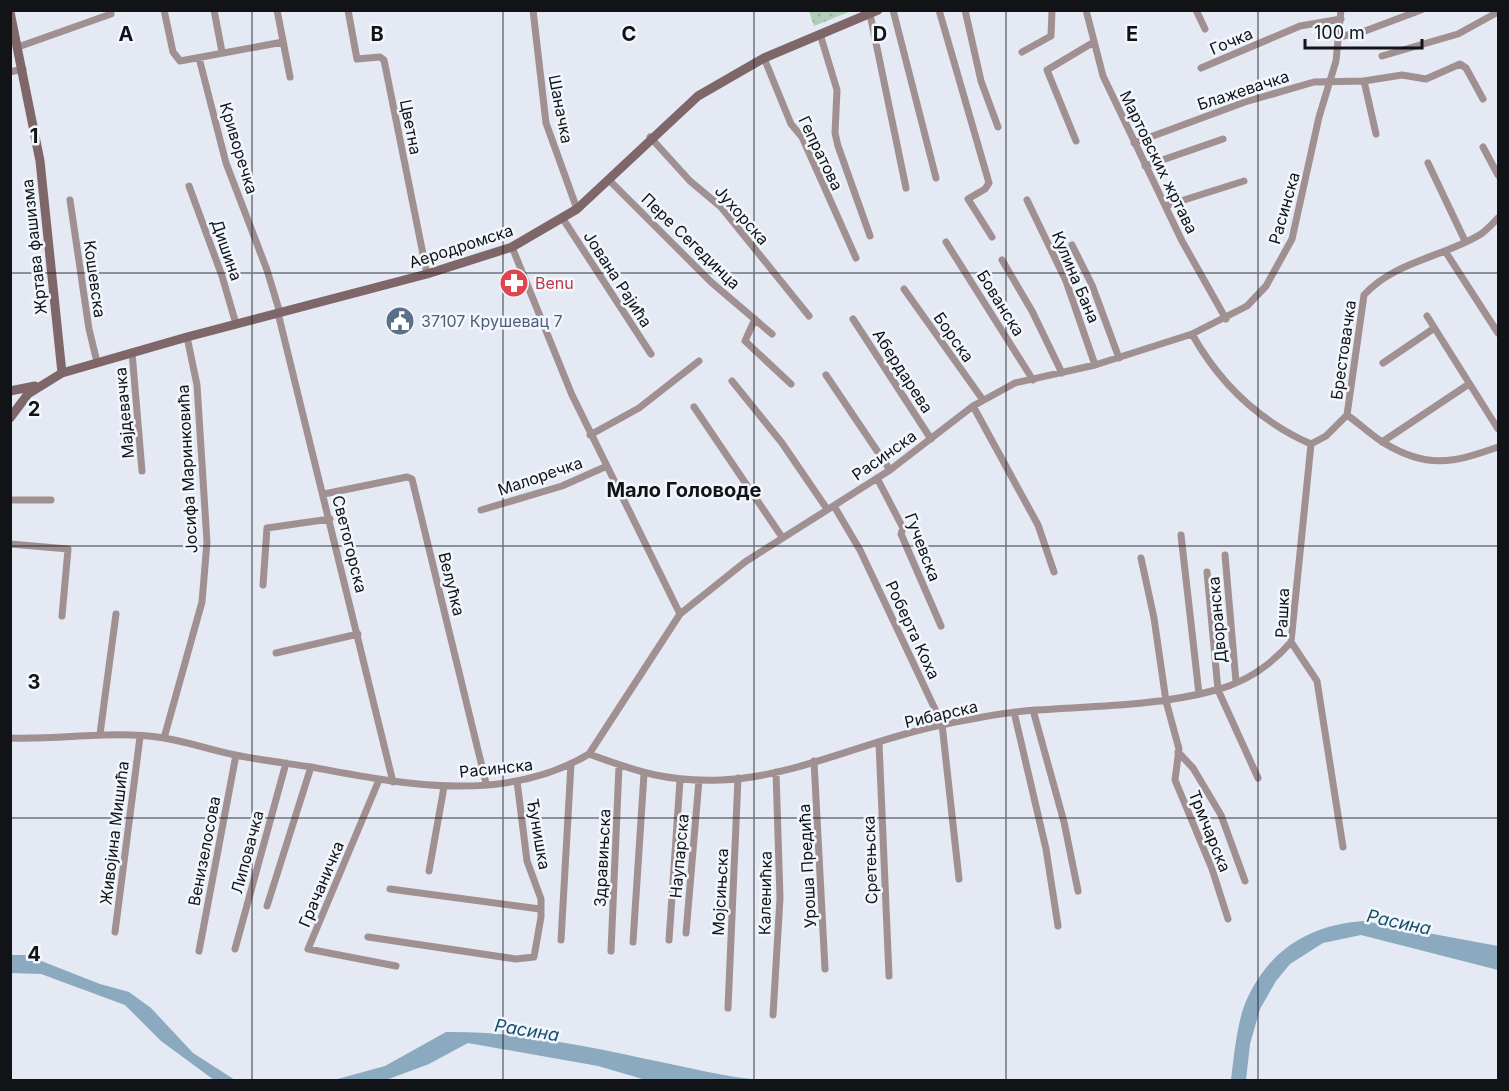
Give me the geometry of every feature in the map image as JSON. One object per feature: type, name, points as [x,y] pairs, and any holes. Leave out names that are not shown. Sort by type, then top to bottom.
[{"type":"street","points":[[164,10],[176,58],[185,62],[222,51],[283,42]]},
{"type":"street","points":[[214,10],[222,51]]},
{"type":"street","points":[[277,10],[290,77]]},
{"type":"street","name":"Цветна","points":[[348,10],[357,59],[380,57],[384,60],[427,274]]},
{"type":"street","name":"Шаначка","points":[[533,10],[546,123],[577,209]]},
{"type":"street","points":[[892,10],[936,178]]},
{"type":"street","points":[[939,10],[989,183],[985,189],[969,199],[992,237]]},
{"type":"street","points":[[965,10],[981,81],[998,127]]},
{"type":"street","points":[[1022,52],[1051,36],[1052,10]]},
{"type":"street","name":"Мартовских жртава","points":[[1086,10],[1103,76],[1165,206],[1226,319]]},
{"type":"street","points":[[1196,10],[1205,29]]},
{"type":"street","name":"Расинска","points":[[10,738],[52,740],[100,734],[164,738],[236,755],[379,780],[444,787],[542,777],[571,764],[589,754],[680,614],[782,537],[890,470],[973,406],[1015,383],[1095,365],[1192,334],[1226,319],[1247,306],[1266,286],[1292,239],[1318,117],[1330,81],[1340,36],[1341,10]]},
{"type":"street","points":[[1340,36],[1365,31],[1421,10]]},
{"type":"street","name":"Жртава фашизма","points":[[10,12],[40,161],[62,373]]},
{"type":"street","points":[[874,12],[906,188]]},
{"type":"street","name":"Аеродромска","points":[[15,406],[43,383],[62,373],[279,311],[427,274],[512,247],[577,209],[609,180],[650,137],[698,96],[764,58],[874,12]]},
{"type":"street","points":[[1382,56],[1458,34],[1498,12]]},
{"type":"street","points":[[18,46],[111,14]]},
{"type":"street","name":"Гочка","points":[[1201,68],[1300,26],[1341,19]]},
{"type":"street","points":[[820,34],[837,90],[835,133],[838,146],[870,236]]},
{"type":"street","points":[[1076,141],[1047,70],[1094,42]]},
{"type":"street","name":"Криворечка","points":[[199,58],[226,163],[279,311]]},
{"type":"street","name":"Гепратова","points":[[764,58],[791,124],[802,137],[856,258]]},
{"type":"street","name":"Блажевачка","points":[[1134,143],[1267,95],[1314,82],[1364,81],[1402,75],[1426,79],[1463,65],[1483,99]]},
{"type":"street","points":[[10,72],[23,69]]},
{"type":"street","points":[[1364,81],[1376,134]]},
{"type":"street","name":"Јухорска","points":[[650,137],[690,181],[721,207],[809,316]]},
{"type":"street","points":[[1145,166],[1223,139]]},
{"type":"street","points":[[1483,147],[1498,175]]},
{"type":"street","points":[[1428,163],[1465,241]]},
{"type":"street","name":"Пере Сегединца","points":[[609,180],[711,282],[772,334]]},
{"type":"street","points":[[1165,206],[1244,181]]},
{"type":"street","name":"Дишина","points":[[189,186],[222,276],[236,324]]},
{"type":"street","name":"Кошевска","points":[[70,200],[89,329],[97,362]]},
{"type":"street","name":"Кулина Бана","points":[[1027,200],[1066,281],[1095,365]]},
{"type":"street","name":"Брестовачка","points":[[1347,415],[1364,295],[1421,258],[1445,251],[1481,234],[1498,218]]},
{"type":"street","name":"Јована Рајића","points":[[563,219],[651,354]]},
{"type":"street","name":"Бованска","points":[[946,242],[1033,380]]},
{"type":"street","points":[[1072,245],[1092,285],[1119,358]]},
{"type":"street","points":[[512,247],[590,435],[680,614]]},
{"type":"street","points":[[1445,251],[1498,333]]},
{"type":"street","points":[[1002,260],[1032,311],[1062,373]]},
{"type":"street","name":"Борска","points":[[904,289],[982,400]]},
{"type":"street","name":"Светогорска","points":[[279,311],[393,782]]},
{"type":"street","points":[[1427,316],[1433,329],[1498,429]]},
{"type":"street","points":[[755,319],[745,341],[791,384]]},
{"type":"street","name":"Абердарева","points":[[853,319],[931,439]]},
{"type":"street","points":[[1383,363],[1433,329]]},
{"type":"street","points":[[1192,334],[1222,381],[1283,432],[1311,444],[1326,436],[1347,415],[1382,442],[1413,457],[1439,462],[1457,461],[1498,447]]},
{"type":"street","name":"Јосифа Маринковића","points":[[164,738],[202,602],[207,542],[197,386],[187,337]]},
{"type":"street","name":"Мајдевачка","points":[[132,352],[142,471]]},
{"type":"street","points":[[590,435],[639,408],[699,361]]},
{"type":"street","points":[[826,375],[890,470]]},
{"type":"street","name":"Роберта Коха","points":[[732,381],[782,443],[860,549],[942,724],[959,879]]},
{"type":"street","points":[[15,406],[10,391],[43,383]]},
{"type":"street","points":[[1382,442],[1469,384]]},
{"type":"street","points":[[973,406],[1038,525],[1053,572]]},
{"type":"street","points":[[694,407],[782,537]]},
{"type":"street","name":"Рашка","points":[[1311,444],[1292,642],[1317,681],[1343,847]]},
{"type":"street","name":"Малоречка","points":[[481,510],[562,486],[607,466]]},
{"type":"street","name":"Велућка","points":[[324,494],[407,477],[412,479],[486,783]]},
{"type":"street","name":"Гучевска","points":[[877,478],[903,528],[901,534],[941,626]]},
{"type":"street","points":[[10,500],[51,500]]},
{"type":"street","points":[[263,585],[267,528],[330,519]]},
{"type":"street","points":[[1181,535],[1199,694]]},
{"type":"street","points":[[10,544],[68,549],[62,616]]},
{"type":"street","name":"Дворанска","points":[[1225,555],[1236,682]]},
{"type":"street","name":"Трмчарска","points":[[1142,558],[1154,618],[1166,701],[1178,752],[1175,780],[1212,869],[1228,919]]},
{"type":"street","points":[[1207,572],[1218,690],[1258,778]]},
{"type":"street","points":[[100,734],[116,614]]},
{"type":"street","points":[[276,653],[358,634]]},
{"type":"street","name":"Рибарска","points":[[589,754],[644,774],[680,780],[738,778],[776,772],[942,724],[1014,712],[1166,701],[1218,690],[1271,664],[1292,642]]},
{"type":"street","points":[[1034,710],[1064,822],[1078,891]]},
{"type":"street","points":[[1014,712],[1046,849],[1058,926]]},
{"type":"street","name":"Живојина Мишића","points":[[115,932],[140,737]]},
{"type":"street","name":"Сретењска","points":[[879,743],[888,976]]},
{"type":"street","name":"Трмчарска","points":[[1178,752],[1192,768],[1221,815],[1245,881]]},
{"type":"street","name":"Венизелосова","points":[[199,951],[236,755]]},
{"type":"street","name":"Уроша Предића","points":[[814,761],[825,969]]},
{"type":"street","name":"Липовачка","points":[[235,949],[286,763]]},
{"type":"street","points":[[561,940],[571,764]]},
{"type":"street","name":"Здравињска","points":[[610,951],[620,766]]},
{"type":"street","points":[[267,906],[311,767]]},
{"type":"street","name":"Каленићка","points":[[774,1015],[780,898],[776,772]]},
{"type":"street","points":[[633,942],[644,774]]},
{"type":"street","name":"Мојсињска","points":[[728,1008],[738,778]]},
{"type":"street","name":"Грачаничка","points":[[379,780],[308,949],[396,966]]},
{"type":"street","points":[[669,940],[680,780]]},
{"type":"street","name":"Наупарска","points":[[686,933],[699,780]]},
{"type":"street","name":"Ђунишка","points":[[368,938],[530,959],[536,953],[540,895],[527,861],[517,781]]},
{"type":"street","points":[[429,871],[444,787]]},
{"type":"street","points":[[390,889],[540,909]]},
{"type":"green space","points":[[809,10],[851,11],[814,26]]},
{"type":"water","points":[[1363,921],[1498,946],[1498,970],[1361,935],[1323,943],[1290,964],[1276,981],[1260,1009],[1250,1044],[1246,1080],[1231,1080],[1241,1017],[1256,981],[1267,966],[1280,953],[1309,934],[1344,923]]},
{"type":"water","points":[[11,955],[26,955],[100,984],[129,992],[151,1008],[193,1053],[235,1080],[214,1080],[161,1041],[125,1005],[41,974],[11,973]]},
{"type":"water","points":[[446,1032],[472,1032],[551,1040],[721,1075],[760,1080],[646,1080],[598,1066],[468,1043],[429,1064],[386,1080],[334,1080],[385,1066]]},
{"type":"place","name":"Benu","points":[[514,283]]},
{"type":"place","name":"37107 Крушевац 7","points":[[400,321]]},
{"type":"district","name":"Мало Головоде","points":[[684,490]]},
{"type":"water label","name":"Расина","points":[[1399,922]]},
{"type":"water label","name":"Расина","points":[[527,1030]]}]
